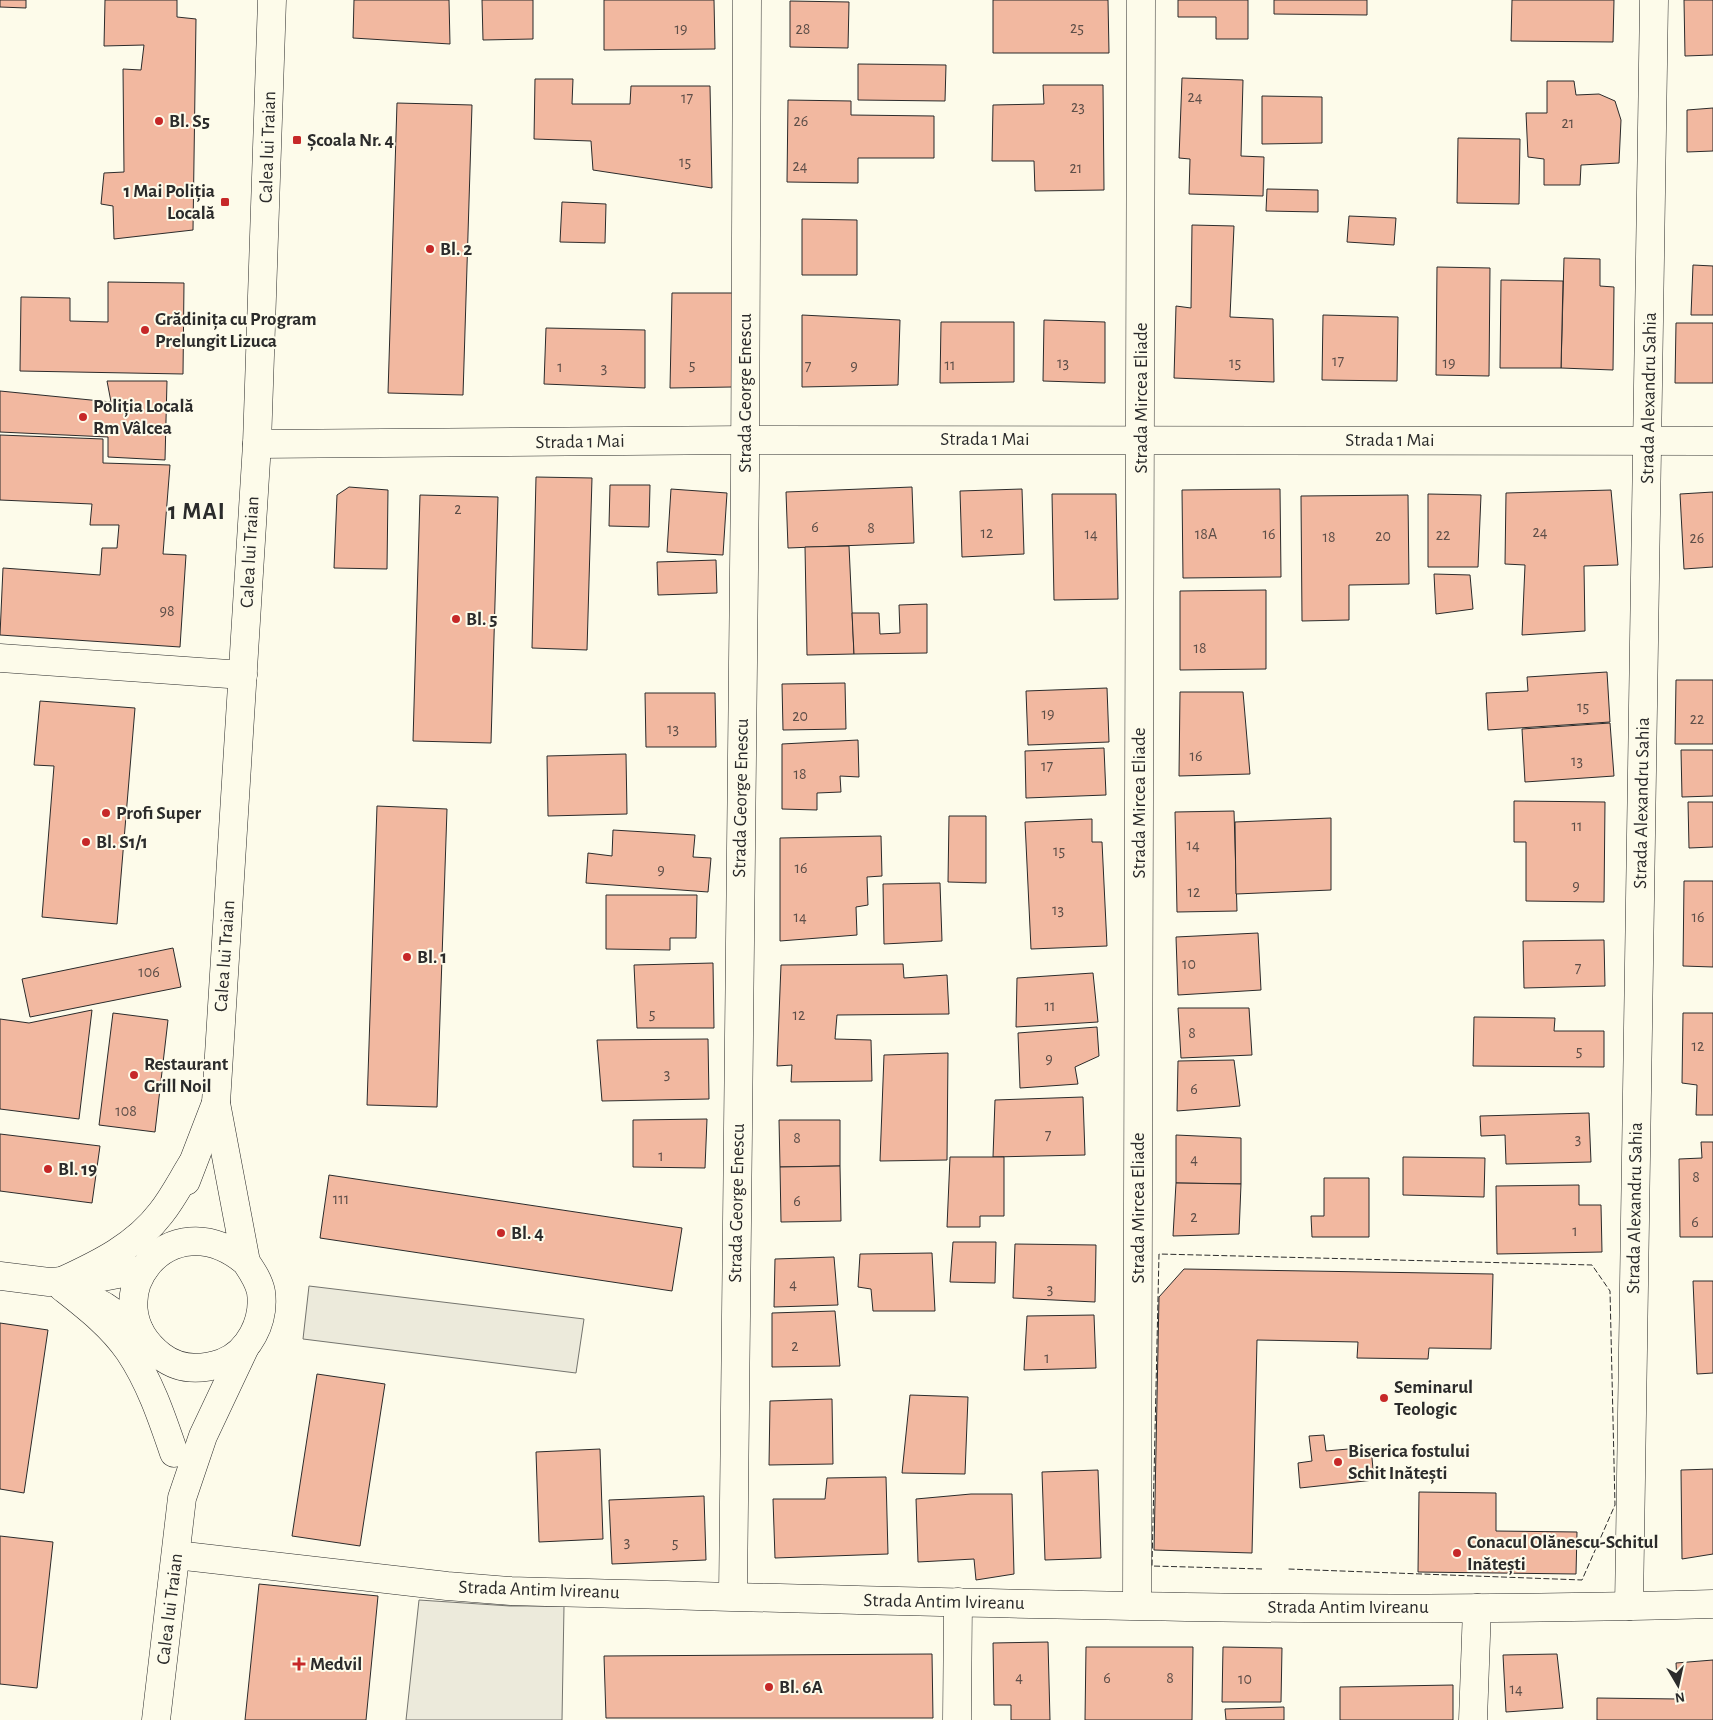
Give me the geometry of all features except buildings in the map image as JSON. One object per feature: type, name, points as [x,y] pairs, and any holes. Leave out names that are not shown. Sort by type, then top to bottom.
[{"type":"street","name":"Calea lui Traian","points":[[246,1262],[216,1103],[256,444],[272,0]]},
{"type":"street","name":"Strada George Enescu","points":[[733,1596],[745,440],[747,0]]},
{"type":"street","name":"Strada Mircea Eliade","points":[[1137,1605],[1141,0]]},
{"type":"street","name":"Strada Alexandru Sahia","points":[[1629,1606],[1654,0]]},
{"type":"street","name":"Strada 1 Mai","points":[[256,444],[1141,439],[1713,441]]},
{"type":"street","points":[[0,658],[243,675]]},
{"type":"street","name":"Calea lui Traian","points":[[151,1261],[216,1103]]},
{"type":"street","points":[[57,1284],[117,1254],[140,1235],[161,1214],[192,1164]]},
{"type":"street","points":[[0,1276],[57,1284],[92,1279],[151,1261],[176,1244],[194,1240],[213,1242],[231,1250],[246,1262],[255,1276],[260,1292],[261,1308],[256,1330],[245,1347],[228,1360],[208,1367],[187,1368],[167,1361],[104,1306],[57,1284]]},
{"type":"street","points":[[144,1339],[133,1309],[135,1288],[151,1261]]},
{"type":"street","points":[[57,1284],[86,1306],[129,1350],[158,1405],[174,1453]]},
{"type":"street","name":"Calea lui Traian","points":[[144,1339],[168,1417],[182,1498]]},
{"type":"street","name":"Calea lui Traian","points":[[156,1720],[182,1498],[203,1436],[245,1347]]},
{"type":"street","name":"Strada Antim Ivireanu","points":[[176,1555],[456,1587],[511,1591],[1137,1605],[1477,1608],[1713,1604]]},
{"type":"street","points":[[957,1720],[958,1602]]},
{"type":"street","points":[[1473,1720],[1477,1608]]},
{"type":"shaded area","points":[[309,1286],[584,1319],[576,1373],[303,1339]]},
{"type":"shaded area","points":[[419,1600],[510,1606],[564,1606],[562,1720],[406,1720]]},
{"type":"fence","points":[[1262,1569],[1152,1566],[1159,1254],[1592,1265],[1610,1291],[1615,1505],[1582,1580],[1288,1569]]},
{"type":"place","name":"Bl. S5","points":[[159,121]]},
{"type":"place","name":"Școala Nr. 4","points":[[297,140]]},
{"type":"place","name":"1 Mai Poliția Locală","points":[[225,202]]},
{"type":"place","name":"Bl. 2","points":[[430,249]]},
{"type":"place","name":"Grădinița cu Program Prelungit Lizuca","points":[[145,330]]},
{"type":"place","name":"Poliția Locală Rm Vâlcea","points":[[83,417]]},
{"type":"place","name":"Bl. 5","points":[[456,619]]},
{"type":"place","name":"Profi Super","points":[[106,813]]},
{"type":"place","name":"Bl. S1/1","points":[[86,842]]},
{"type":"place","name":"Bl. 1","points":[[407,957]]},
{"type":"place","name":"Restaurant Grill Noil","points":[[134,1075]]},
{"type":"place","name":"Bl. 19","points":[[48,1169]]},
{"type":"place","name":"Bl. 4","points":[[501,1233]]},
{"type":"place","name":"Seminarul Teologic","points":[[1384,1398]]},
{"type":"place","name":"Biserica fostului Schit Inătești","points":[[1338,1462]]},
{"type":"place","name":"Conacul Olănescu-Schitul Inătești","points":[[1457,1553]]},
{"type":"place","name":"Medvil","points":[[299,1664]]},
{"type":"place","name":"Bl. 6A","points":[[769,1687]]},
{"type":"district","name":"1 MAI","points":[[197,512]]}]
